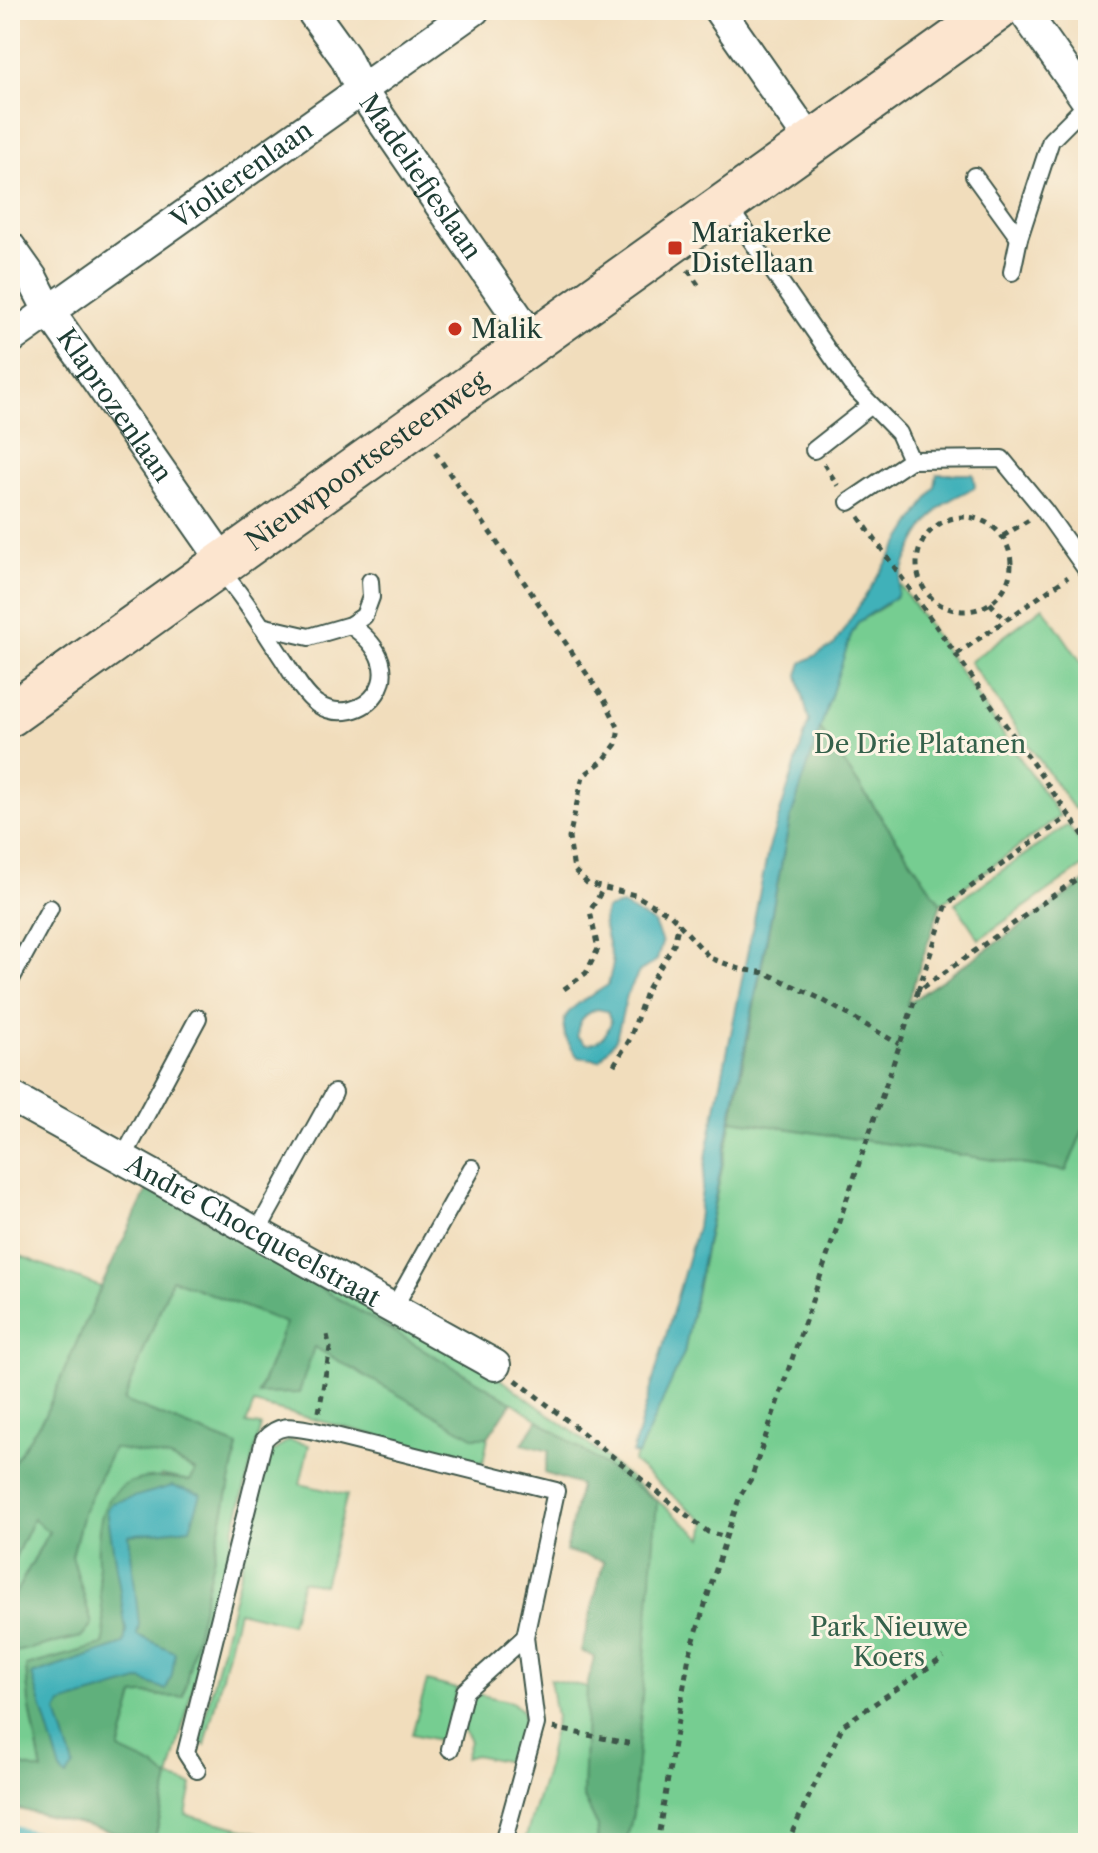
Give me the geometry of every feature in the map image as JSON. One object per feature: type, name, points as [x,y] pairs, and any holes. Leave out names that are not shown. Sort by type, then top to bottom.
[{"type":"main road","name":"Nieuwpoortsesteenweg","points":[[10,715],[997,10]]},
{"type":"street","name":"Madeliefjeslaan","points":[[311,10],[345,57],[361,90],[534,341]]},
{"type":"street","name":"Violierenlaan","points":[[10,339],[474,10]]},
{"type":"street","points":[[719,10],[812,143]]},
{"type":"street","points":[[1023,10],[1088,103]]},
{"type":"street","name":"Klaprozenlaan","points":[[10,247],[32,278],[49,311],[220,565]]},
{"type":"street","name":"André Chocqueelstraat","points":[[10,1096],[495,1365]]},
{"type":"lane","points":[[1012,272],[1019,238],[1051,140],[1088,103]]},
{"type":"lane","points":[[974,176],[1019,238]]},
{"type":"lane","points":[[726,203],[851,384],[899,433],[911,460]]},
{"type":"lane","points":[[814,450],[870,406]]},
{"type":"lane","points":[[849,502],[911,460],[1002,459],[1044,510],[1086,569]]},
{"type":"lane","points":[[220,565],[298,681],[316,704],[332,710],[352,710],[373,698],[382,684],[384,668],[376,649],[350,625]]},
{"type":"lane","points":[[261,626],[309,637],[350,625],[364,616],[371,597],[370,581]]},
{"type":"lane","points":[[10,981],[50,908]]},
{"type":"lane","points":[[123,1158],[198,1018]]},
{"type":"lane","points":[[257,1232],[334,1093]]},
{"type":"lane","points":[[393,1309],[472,1168]]},
{"type":"lane","points":[[197,1770],[186,1753],[264,1440],[279,1428],[291,1426],[315,1431],[556,1491],[525,1637],[536,1724],[503,1843]]},
{"type":"lane","points":[[450,1749],[465,1691],[525,1637]]},
{"type":"path","points":[[689,271],[699,286]]},
{"type":"path","points":[[418,424],[604,699],[619,729],[616,744],[604,760],[583,776],[569,838],[574,870],[588,884],[635,895],[671,915],[710,958],[740,969],[766,973],[819,998],[899,1044]]},
{"type":"path","points":[[1003,536],[1044,510]]},
{"type":"path","points":[[974,518],[991,524],[1003,536],[1012,563],[1009,579],[999,596],[990,603],[980,608],[956,610],[938,603],[926,591],[917,568],[918,553],[933,528],[946,520],[974,518]]},
{"type":"path","points":[[879,546],[1088,842]]},
{"type":"path","points":[[957,654],[1086,569]]},
{"type":"path","points":[[914,597],[926,591]]},
{"type":"path","points":[[990,603],[1006,621]]},
{"type":"path","points":[[657,1843],[689,1656],[740,1496],[751,1479],[947,904],[1069,816]]},
{"type":"path","points":[[918,991],[1088,871]]},
{"type":"path","points":[[564,989],[586,973],[598,949],[590,911],[603,889]]},
{"type":"path","points":[[614,1065],[630,1039],[647,989],[674,944],[679,923]]},
{"type":"path","points":[[315,1431],[330,1348],[327,1335]]},
{"type":"path","points":[[495,1365],[708,1532],[726,1537]]},
{"type":"path","points":[[787,1843],[843,1725],[944,1657]]},
{"type":"path","points":[[536,1724],[632,1744]]},
{"type":"green space","name":"De Drie Platanen","points":[[898,582],[1060,816],[941,904],[819,727],[858,622],[886,605]]},
{"type":"green space","name":"De Drie Platanen","points":[[1043,607],[1088,672],[1088,800],[1074,809],[970,662]]},
{"type":"green space","points":[[819,727],[941,904],[907,1004],[1088,880],[1088,1118],[1066,1171],[732,1120],[790,820]]},
{"type":"green space","points":[[1068,825],[1088,854],[1088,863],[979,939],[955,903]]},
{"type":"green space","name":"Park Nieuwe Koers","points":[[1088,1118],[1088,1843],[626,1843],[633,1813],[656,1501],[512,1402],[149,1186],[487,1369],[576,1434],[703,1538],[706,1523],[633,1462],[684,1353],[732,1120],[1066,1171]]},
{"type":"green space","points":[[149,1186],[512,1402],[488,1437],[473,1437],[314,1347],[299,1393],[258,1394],[286,1323],[172,1279],[124,1401],[238,1446],[183,1696],[134,1695],[119,1750],[154,1766],[169,1779],[154,1842],[10,1807],[10,1763],[42,1771],[29,1702],[26,1666],[103,1645],[105,1635],[98,1546],[101,1520],[109,1499],[126,1484],[152,1478],[190,1481],[196,1471],[170,1458],[113,1448],[83,1513],[72,1556],[92,1624],[81,1637],[10,1653],[10,1603],[49,1532],[33,1519],[10,1568],[10,1468],[45,1415]]},
{"type":"green space","points":[[10,1252],[101,1287],[45,1415],[10,1468]]},
{"type":"green space","points":[[172,1279],[286,1323],[258,1393],[313,1346],[473,1436],[488,1437],[483,1463],[254,1404],[246,1424],[261,1426],[169,1778],[192,1785],[186,1815],[301,1843],[154,1842],[169,1779],[119,1751],[134,1695],[183,1696],[238,1446],[124,1401]]},
{"type":"green space","points":[[538,1420],[657,1501],[633,1813],[626,1843],[597,1843],[598,1827],[583,1796],[587,1687],[594,1657],[581,1651],[604,1561],[566,1551],[580,1485],[544,1473],[549,1451],[522,1444]]},
{"type":"green space","points":[[288,1440],[309,1445],[300,1484],[347,1495],[324,1585],[302,1581],[291,1624],[238,1611],[205,1745],[199,1742],[269,1455]]},
{"type":"green space","points":[[113,1448],[170,1458],[196,1471],[190,1481],[161,1475],[103,1645],[26,1666],[29,1702],[42,1772],[10,1763],[10,1653],[81,1637],[92,1624],[72,1556],[83,1513]]},
{"type":"green space","points":[[33,1519],[49,1531],[10,1603],[10,1568]]},
{"type":"green space","points":[[550,1679],[587,1687],[583,1796],[598,1827],[597,1843],[524,1843],[545,1774],[556,1717]]},
{"type":"green space","points":[[427,1681],[457,1689],[443,1741],[412,1734]]},
{"type":"green space","points":[[473,1693],[512,1702],[523,1712],[514,1763],[475,1755],[465,1758],[470,1741],[463,1729]]},
{"type":"water","points":[[937,474],[973,474],[975,487],[949,500],[934,515],[907,560],[897,596],[858,622],[851,635],[790,820],[684,1353],[638,1455],[632,1454],[697,1227],[707,1152],[768,851],[809,721],[798,675],[802,663],[834,645],[935,487]]},
{"type":"water","points":[[622,905],[654,923],[662,943],[657,960],[639,972],[627,995],[616,1039],[600,1060],[578,1057],[568,1043],[564,1022],[575,1006],[608,985],[613,964],[603,923],[606,909]],"holes":[[[597,1009],[607,1011],[611,1022],[605,1035],[596,1042],[586,1044],[577,1036],[582,1019]]]},
{"type":"water","points":[[172,1486],[201,1494],[190,1528],[129,1535],[139,1624],[137,1635],[175,1652],[172,1675],[166,1690],[142,1680],[61,1704],[57,1712],[74,1766],[66,1777],[62,1774],[32,1675],[124,1644],[126,1630],[107,1510],[112,1503]]},
{"type":"waterway","points":[[10,1829],[65,1843]]},
{"type":"place","name":"Mariakerke Distellaan","points":[[675,248]]},
{"type":"place","name":"Malik","points":[[455,329]]}]
